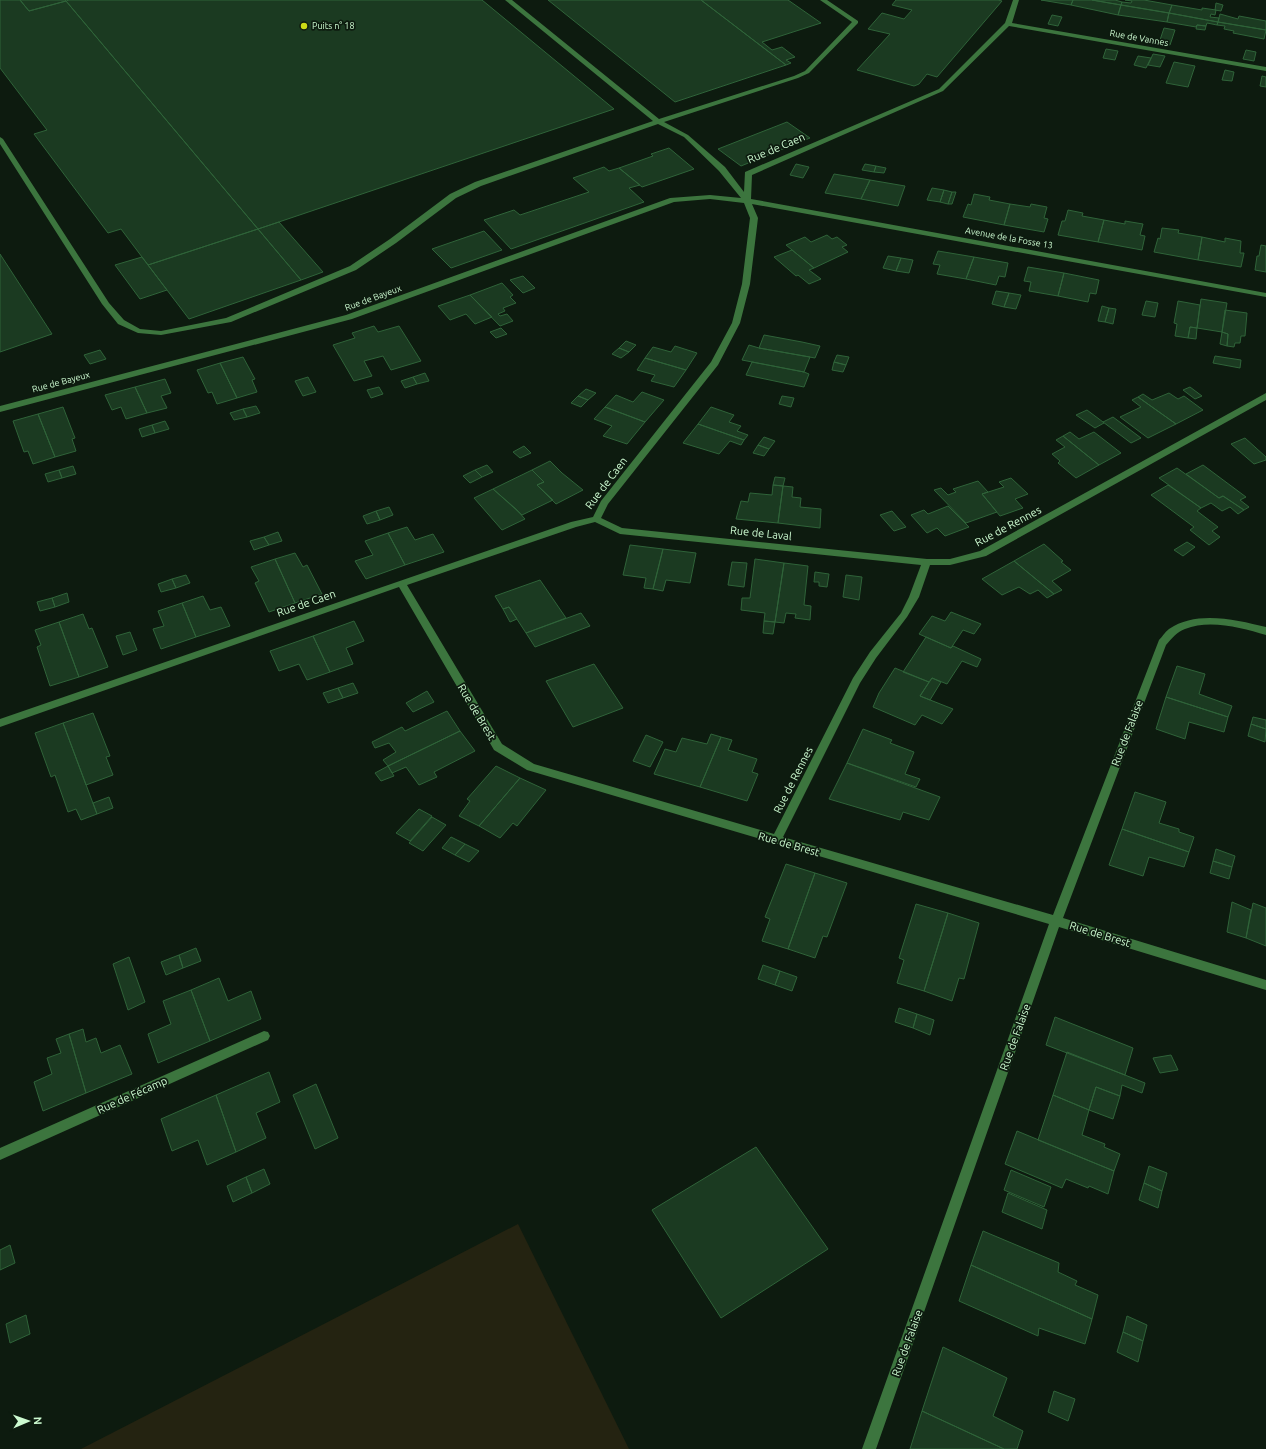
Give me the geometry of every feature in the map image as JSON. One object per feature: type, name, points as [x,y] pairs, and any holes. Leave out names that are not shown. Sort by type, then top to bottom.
[{"type":"street","points":[[508,0],[658,122],[686,136],[722,169],[747,201]]},
{"type":"street","points":[[0,139],[106,304],[121,322],[138,331],[161,333],[228,320],[353,268],[393,241],[453,196],[478,184],[807,72],[856,22],[823,0]]},
{"type":"street","points":[[1008,24],[1016,0]]},
{"type":"street","name":"Rue de Vannes","points":[[1008,24],[1266,69]]},
{"type":"street","name":"Rue de Caen","points":[[0,723],[400,583],[567,527],[596,519],[604,503],[715,363],[736,322],[746,284],[754,218],[747,201],[748,174],[941,90],[1008,24]]},
{"type":"street","name":"Rue de Bayeux","points":[[0,409],[349,317],[673,200],[710,197],[747,201]]},
{"type":"street","name":"Avenue de la Fosse 13","points":[[747,201],[1266,295]]},
{"type":"street","name":"Rue de Rennes","points":[[776,840],[856,682],[873,655],[904,615],[914,596],[927,562],[950,562],[983,554],[1266,396]]},
{"type":"street","name":"Rue de Laval","points":[[596,519],[620,531],[927,562]]},
{"type":"street","name":"Rue de Brest","points":[[400,583],[498,747],[531,767],[1056,921],[1266,985]]},
{"type":"street","name":"Rue de Falaise","points":[[869,1449],[1056,921],[1155,658],[1162,644],[1173,631],[1189,625],[1206,622],[1223,622],[1250,626],[1266,631]]},
{"type":"street","name":"Rue de Fécamp","points":[[0,1154],[264,1036]]},
{"type":"shaded area","points":[[518,1224],[629,1449],[81,1449]]},
{"type":"building","points":[[0,0],[20,0],[29,11],[66,1],[258,229],[148,265],[121,229],[108,233],[34,134],[47,130],[0,68]]},
{"type":"building","points":[[20,0],[65,0],[66,1],[29,11]]},
{"type":"building","points":[[482,0],[614,109],[258,229],[66,1]]},
{"type":"building","points":[[548,0],[701,0],[786,65],[675,102]]},
{"type":"building","points":[[701,0],[788,0],[821,23],[762,42],[772,50],[782,47],[795,57],[786,60],[791,63],[786,65]]},
{"type":"building","points":[[896,0],[1002,1],[937,77],[927,74],[919,84],[914,86],[857,70],[890,34],[868,29],[882,13],[904,19],[912,10],[892,5]]},
{"type":"building","points":[[1041,0],[1073,0],[1071,5]]},
{"type":"building","points":[[1073,0],[1092,0],[1121,5],[1118,15],[1071,5]]},
{"type":"building","points":[[1092,0],[1115,0],[1122,2],[1121,5]]},
{"type":"building","points":[[1125,0],[1144,0],[1172,5],[1169,13],[1121,5],[1122,2],[1131,3],[1132,1]]},
{"type":"building","points":[[1216,3],[1223,5],[1221,11],[1215,10]]},
{"type":"building","points":[[1121,5],[1169,13],[1167,22],[1118,15]]},
{"type":"building","points":[[1172,5],[1202,10],[1202,8],[1216,10],[1215,15],[1211,14],[1210,17],[1219,18],[1218,22],[1169,13]]},
{"type":"building","points":[[1169,13],[1218,22],[1217,25],[1207,23],[1206,26],[1197,25],[1196,27],[1167,22]]},
{"type":"building","points":[[1220,14],[1238,19],[1239,16],[1266,21],[1266,30],[1218,22]]},
{"type":"building","points":[[1052,15],[1062,17],[1058,26],[1048,24]]},
{"type":"building","points":[[1218,22],[1266,30],[1264,39],[1233,33],[1234,31],[1224,29],[1225,26],[1217,25]]},
{"type":"building","points":[[1197,25],[1206,26],[1205,30],[1196,29]]},
{"type":"building","points":[[1164,28],[1175,30],[1170,45],[1159,43]]},
{"type":"building","points":[[1106,49],[1118,51],[1115,60],[1103,58]]},
{"type":"building","points":[[1246,50],[1256,52],[1254,61],[1243,59]]},
{"type":"building","points":[[1153,54],[1165,56],[1160,67],[1148,65]]},
{"type":"building","points":[[1138,56],[1151,58],[1146,68],[1134,65]]},
{"type":"building","points":[[1174,62],[1195,66],[1188,87],[1166,83]]},
{"type":"building","points":[[1225,70],[1234,72],[1232,81],[1222,80]]},
{"type":"building","points":[[1262,76],[1266,77],[1266,87],[1260,86]]},
{"type":"building","points":[[787,122],[810,138],[741,166],[718,149]]},
{"type":"building","points":[[669,148],[694,169],[642,187],[619,168],[653,156],[651,154]]},
{"type":"building","points":[[796,164],[809,167],[803,178],[790,175]]},
{"type":"building","points":[[865,164],[876,166],[874,172],[862,170]]},
{"type":"building","points":[[876,166],[886,168],[884,173],[874,172]]},
{"type":"building","points":[[604,167],[609,171],[619,168],[640,185],[629,188],[644,202],[511,249],[484,220],[514,210],[520,215],[589,192],[573,178]]},
{"type":"building","points":[[834,174],[870,180],[861,199],[825,193]]},
{"type":"building","points":[[870,180],[905,186],[898,206],[861,199]]},
{"type":"building","points":[[932,188],[944,190],[940,202],[927,200]]},
{"type":"building","points":[[944,190],[952,192],[948,204],[940,202]]},
{"type":"building","points":[[952,192],[956,192],[952,204],[948,204]]},
{"type":"building","points":[[974,194],[990,197],[989,200],[1010,204],[1004,225],[963,217],[968,204],[971,205]]},
{"type":"building","points":[[1010,204],[1030,207],[1031,204],[1047,207],[1044,218],[1048,219],[1044,232],[1004,225]]},
{"type":"building","points":[[1068,210],[1083,213],[1082,216],[1104,220],[1098,242],[1058,235],[1062,221],[1065,221]]},
{"type":"building","points":[[1104,220],[1125,224],[1125,221],[1143,224],[1140,235],[1145,236],[1142,250],[1098,242]]},
{"type":"building","points":[[279,222],[323,272],[301,280],[258,229]]},
{"type":"building","points":[[1162,228],[1179,230],[1178,233],[1202,237],[1198,260],[1154,252],[1158,238],[1160,239]]},
{"type":"building","points":[[258,229],[301,280],[189,319],[148,265]]},
{"type":"building","points":[[484,231],[502,250],[451,268],[432,249]]},
{"type":"building","points":[[827,235],[832,239],[837,237],[847,245],[842,247],[848,252],[814,268],[786,245],[805,237],[811,242]]},
{"type":"building","points":[[1202,237],[1225,242],[1225,238],[1241,241],[1240,253],[1244,253],[1241,267],[1198,260]]},
{"type":"building","points":[[1261,245],[1266,246],[1266,272],[1255,270],[1257,256],[1259,256]]},
{"type":"building","points":[[792,250],[814,268],[809,270],[821,279],[809,284],[798,275],[796,276],[774,257]]},
{"type":"building","points":[[938,251],[974,257],[966,279],[937,274],[940,265],[933,264]]},
{"type":"building","points":[[0,254],[52,334],[0,352]]},
{"type":"building","points":[[888,256],[901,258],[896,271],[883,268]]},
{"type":"building","points":[[142,257],[167,290],[140,299],[115,265]]},
{"type":"building","points":[[974,257],[1008,263],[1005,277],[999,276],[996,285],[966,279]]},
{"type":"building","points":[[901,258],[913,260],[909,273],[896,271]]},
{"type":"building","points":[[1028,267],[1064,273],[1058,296],[1029,291],[1031,282],[1024,281]]},
{"type":"building","points":[[1064,273],[1099,280],[1096,294],[1090,293],[1088,302],[1058,296]]},
{"type":"building","points":[[523,276],[535,288],[523,293],[510,280]]},
{"type":"building","points":[[502,283],[513,295],[510,297],[516,303],[503,308],[505,311],[498,314],[500,316],[507,314],[513,321],[500,326],[470,295]]},
{"type":"building","points":[[996,291],[1009,293],[1004,307],[992,304]]},
{"type":"building","points":[[1009,293],[1021,295],[1016,309],[1004,307]]},
{"type":"building","points":[[470,295],[492,317],[475,324],[466,314],[450,320],[438,306]]},
{"type":"building","points":[[1201,299],[1227,303],[1222,332],[1197,328]]},
{"type":"building","points":[[1146,301],[1158,303],[1155,317],[1142,315]]},
{"type":"building","points":[[1178,301],[1200,305],[1197,328],[1190,327],[1188,338],[1175,336],[1177,324],[1174,323]]},
{"type":"building","points":[[1102,306],[1109,308],[1105,322],[1098,321]]},
{"type":"building","points":[[1109,308],[1116,309],[1113,324],[1105,322]]},
{"type":"building","points":[[1225,310],[1247,313],[1245,336],[1241,336],[1240,343],[1235,343],[1234,347],[1227,346],[1228,334],[1222,332]]},
{"type":"building","points":[[374,326],[378,332],[399,326],[421,361],[391,370],[383,356],[364,361],[372,376],[354,381],[333,345],[355,338],[352,333]]},
{"type":"building","points":[[1190,327],[1197,328],[1196,339],[1188,338]]},
{"type":"building","points":[[501,328],[507,334],[496,338],[490,332]]},
{"type":"building","points":[[1222,332],[1228,334],[1227,346],[1220,344]]},
{"type":"building","points":[[764,335],[820,346],[815,358],[759,348]]},
{"type":"building","points":[[626,341],[636,345],[629,352],[619,348]]},
{"type":"building","points":[[749,345],[810,357],[804,372],[742,360]]},
{"type":"building","points":[[675,346],[697,353],[686,370],[645,358],[653,347],[671,352]]},
{"type":"building","points":[[619,348],[629,352],[621,358],[612,354]]},
{"type":"building","points":[[100,350],[106,359],[90,364],[84,355]]},
{"type":"building","points":[[837,355],[849,357],[846,365],[834,362]]},
{"type":"building","points":[[1215,356],[1241,360],[1240,368],[1213,363]]},
{"type":"building","points":[[243,357],[255,379],[252,380],[257,392],[237,398],[220,363]]},
{"type":"building","points":[[645,358],[686,370],[674,387],[651,381],[655,375],[637,370]]},
{"type":"building","points":[[752,362],[809,374],[804,387],[746,375]]},
{"type":"building","points":[[834,362],[846,365],[843,372],[832,370]]},
{"type":"building","points":[[220,363],[237,398],[217,404],[212,392],[208,393],[197,370]]},
{"type":"building","points":[[425,373],[429,381],[417,384],[413,377]]},
{"type":"building","points":[[308,377],[316,392],[303,396],[295,381]]},
{"type":"building","points":[[413,377],[417,384],[405,388],[401,381]]},
{"type":"building","points":[[165,379],[171,393],[161,396],[167,408],[147,413],[135,387]]},
{"type":"building","points":[[135,387],[147,413],[126,419],[121,407],[112,410],[105,395]]},
{"type":"building","points":[[379,387],[383,394],[371,398],[367,390]]},
{"type":"building","points":[[1190,387],[1202,396],[1195,399],[1183,390]]},
{"type":"building","points":[[586,389],[596,393],[588,400],[578,396]]},
{"type":"building","points":[[642,392],[664,400],[645,422],[605,407],[616,395],[633,402]]},
{"type":"building","points":[[1169,393],[1178,399],[1184,396],[1203,410],[1176,424],[1138,397],[1143,394],[1152,400]]},
{"type":"building","points":[[578,396],[588,400],[581,407],[571,403]]},
{"type":"building","points":[[782,396],[794,398],[791,407],[779,404]]},
{"type":"building","points":[[1138,397],[1176,424],[1148,438],[1120,417],[1141,407],[1132,400]]},
{"type":"building","points":[[256,406],[260,413],[247,417],[243,409]]},
{"type":"building","points":[[63,407],[75,438],[72,439],[76,451],[55,457],[38,414]]},
{"type":"building","points":[[605,407],[645,422],[627,444],[603,436],[612,426],[594,419]]},
{"type":"building","points":[[711,407],[734,415],[729,422],[741,426],[737,431],[748,435],[744,440],[698,424]]},
{"type":"building","points":[[243,409],[247,417],[234,420],[230,413]]},
{"type":"building","points":[[1087,410],[1104,423],[1095,428],[1076,415]]},
{"type":"building","points":[[38,414],[55,457],[33,464],[28,451],[24,452],[13,421]]},
{"type":"building","points":[[1113,417],[1141,438],[1131,443],[1103,422]]},
{"type":"building","points":[[165,421],[169,429],[155,433],[152,425]]},
{"type":"building","points":[[698,424],[744,440],[741,445],[730,441],[719,454],[683,443]]},
{"type":"building","points":[[152,425],[155,433],[142,437],[139,429]]},
{"type":"building","points":[[1070,432],[1079,439],[1094,432],[1121,453],[1099,465],[1063,436]]},
{"type":"building","points":[[1063,436],[1099,465],[1076,478],[1058,463],[1060,461],[1052,454],[1065,447],[1056,440]]},
{"type":"building","points":[[764,437],[775,441],[769,449],[758,445]]},
{"type":"building","points":[[1245,438],[1266,457],[1266,460],[1254,464],[1231,444]]},
{"type":"building","points":[[758,445],[769,449],[764,456],[753,453]]},
{"type":"building","points":[[524,446],[531,453],[520,458],[513,452]]},
{"type":"building","points":[[550,461],[583,490],[556,504],[537,485],[544,482],[532,470]]},
{"type":"building","points":[[487,465],[493,472],[482,477],[475,470]]},
{"type":"building","points":[[1203,465],[1246,497],[1240,500],[1249,507],[1244,510],[1223,496],[1219,498],[1186,474]]},
{"type":"building","points":[[73,466],[76,474],[62,478],[59,470]]},
{"type":"building","points":[[1177,468],[1219,498],[1223,496],[1244,510],[1238,514],[1230,507],[1222,511],[1211,503],[1201,508],[1159,478]]},
{"type":"building","points":[[59,470],[62,478],[48,482],[45,474]]},
{"type":"building","points":[[475,470],[482,477],[470,483],[463,476]]},
{"type":"building","points":[[532,470],[544,482],[537,485],[553,500],[522,515],[493,489]]},
{"type":"building","points":[[775,477],[785,478],[783,486],[773,485]]},
{"type":"building","points":[[1011,478],[1028,494],[1015,499],[1023,508],[1000,516],[982,494],[1004,487],[999,482]]},
{"type":"building","points":[[978,481],[988,492],[982,494],[997,512],[966,523],[934,490],[941,488],[948,495],[956,492],[953,489]]},
{"type":"building","points":[[773,485],[783,486],[778,523],[736,519],[741,501],[748,502],[750,493],[772,495]]},
{"type":"building","points":[[1168,485],[1201,508],[1197,511],[1218,527],[1212,531],[1220,537],[1209,545],[1190,530],[1194,527],[1151,495]]},
{"type":"building","points":[[783,486],[793,487],[792,497],[801,498],[800,507],[821,509],[820,528],[778,523]]},
{"type":"building","points":[[493,489],[525,519],[502,530],[474,498]]},
{"type":"building","points":[[948,506],[969,527],[945,536],[937,528],[927,533],[911,515],[924,510],[928,514]]},
{"type":"building","points":[[389,507],[393,515],[380,520],[376,511]]},
{"type":"building","points":[[376,511],[380,520],[367,524],[363,516]]},
{"type":"building","points":[[892,511],[906,527],[894,531],[880,515]]},
{"type":"building","points":[[407,527],[415,540],[433,534],[444,552],[405,565],[388,533]]},
{"type":"building","points":[[278,532],[282,541],[269,545],[264,537]]},
{"type":"building","points":[[388,533],[405,565],[366,579],[355,561],[373,555],[365,541]]},
{"type":"building","points":[[264,537],[269,545],[254,550],[250,541]]},
{"type":"building","points":[[1187,542],[1195,547],[1183,556],[1174,550]]},
{"type":"building","points":[[1044,544],[1071,570],[1052,581],[1062,590],[1054,594],[1014,561]]},
{"type":"building","points":[[630,545],[663,549],[653,589],[644,588],[646,578],[623,575]]},
{"type":"building","points":[[663,549],[696,553],[690,583],[666,580],[663,591],[653,589]]},
{"type":"building","points":[[295,553],[303,567],[307,565],[322,594],[295,603],[275,559]]},
{"type":"building","points":[[275,559],[295,603],[269,612],[255,583],[259,581],[251,567]]},
{"type":"building","points":[[755,559],[784,563],[775,622],[764,621],[765,613],[741,610],[742,598],[750,598]]},
{"type":"building","points":[[1014,561],[1054,594],[1047,598],[1038,590],[1030,594],[1019,587],[1002,595],[982,579]]},
{"type":"building","points":[[732,562],[747,563],[744,587],[728,585]]},
{"type":"building","points":[[784,563],[808,566],[804,605],[811,606],[810,620],[795,618],[796,614],[786,613],[784,623],[775,622]]},
{"type":"building","points":[[815,572],[829,574],[827,587],[819,586],[819,582],[814,582]]},
{"type":"building","points":[[186,575],[190,583],[176,588],[172,579]]},
{"type":"building","points":[[846,575],[862,577],[859,600],[843,597]]},
{"type":"building","points":[[172,579],[176,588],[161,592],[158,584]]},
{"type":"building","points":[[540,580],[566,618],[526,633],[509,607],[503,609],[495,596]]},
{"type":"building","points":[[67,593],[69,602],[55,607],[52,598]]},
{"type":"building","points":[[203,596],[210,610],[221,607],[230,626],[196,637],[182,603]]},
{"type":"building","points":[[52,598],[55,607],[40,611],[37,602]]},
{"type":"building","points":[[182,603],[196,637],[161,649],[153,629],[164,626],[158,611]]},
{"type":"building","points":[[509,607],[517,619],[510,622],[503,609]]},
{"type":"building","points":[[951,612],[981,624],[974,634],[963,630],[951,648],[919,634],[932,616],[945,621]]},
{"type":"building","points":[[581,613],[590,626],[535,647],[526,633]]},
{"type":"building","points":[[83,614],[89,629],[92,628],[108,667],[79,677],[59,622]]},
{"type":"building","points":[[354,621],[364,641],[346,648],[353,664],[330,672],[313,636]]},
{"type":"building","points":[[764,621],[775,622],[773,634],[763,633]]},
{"type":"building","points":[[59,622],[79,677],[50,686],[37,647],[41,645],[35,630]]},
{"type":"building","points":[[130,632],[137,650],[123,655],[116,636]]},
{"type":"building","points":[[313,636],[330,672],[307,680],[299,664],[279,671],[270,651]]},
{"type":"building","points":[[926,637],[951,648],[953,646],[981,659],[977,667],[962,661],[947,684],[932,678],[929,682],[903,672]]},
{"type":"building","points":[[594,664],[623,708],[573,727],[546,681]]},
{"type":"building","points":[[1177,666],[1205,674],[1199,694],[1232,706],[1228,717],[1166,697]]},
{"type":"building","points":[[895,668],[929,682],[920,696],[953,709],[942,724],[922,715],[915,725],[873,707],[879,693]]},
{"type":"building","points":[[932,678],[941,682],[930,700],[920,696]]},
{"type":"building","points":[[353,683],[358,693],[343,698],[338,688]]},
{"type":"building","points":[[338,688],[343,698],[328,703],[323,693]]},
{"type":"building","points":[[427,691],[434,702],[413,712],[406,703]]},
{"type":"building","points":[[1166,697],[1228,717],[1224,732],[1189,722],[1185,739],[1156,729]]},
{"type":"building","points":[[447,711],[460,731],[388,766],[383,760],[396,752],[389,743],[375,748],[372,742],[402,727],[405,731]]},
{"type":"building","points":[[93,713],[110,756],[106,757],[113,775],[86,785],[63,723]]},
{"type":"building","points":[[1253,717],[1266,720],[1266,729],[1251,724]]},
{"type":"building","points":[[63,723],[97,814],[81,820],[76,809],[68,812],[55,775],[51,777],[35,733]]},
{"type":"building","points":[[1251,724],[1266,729],[1265,742],[1248,736]]},
{"type":"building","points":[[863,729],[892,740],[890,743],[914,752],[905,774],[920,779],[916,787],[847,763]]},
{"type":"building","points":[[460,731],[475,751],[434,772],[437,777],[419,785],[406,767],[392,773],[388,766]]},
{"type":"building","points":[[711,734],[721,737],[700,787],[654,774],[665,749],[676,752],[682,738],[707,744]]},
{"type":"building","points":[[646,735],[663,742],[650,767],[633,761]]},
{"type":"building","points":[[721,737],[732,740],[728,750],[757,759],[752,772],[758,774],[747,801],[700,787]]},
{"type":"building","points":[[847,763],[940,797],[929,820],[903,812],[900,820],[829,799]]},
{"type":"building","points":[[388,766],[394,776],[381,781],[375,773]]},
{"type":"building","points":[[496,766],[520,778],[479,826],[459,816],[470,801],[467,799]]},
{"type":"building","points":[[520,778],[546,790],[517,826],[513,823],[500,838],[479,826]]},
{"type":"building","points":[[1135,792],[1166,802],[1159,823],[1179,829],[1179,832],[1194,837],[1189,852],[1122,829]]},
{"type":"building","points":[[109,797],[113,808],[97,814],[93,803]]},
{"type":"building","points":[[419,809],[432,816],[410,841],[396,833]]},
{"type":"building","points":[[432,817],[446,825],[423,851],[409,843]]},
{"type":"building","points":[[1122,829],[1189,852],[1184,867],[1149,857],[1143,876],[1109,865]]},
{"type":"building","points":[[451,837],[465,844],[455,855],[442,848]]},
{"type":"building","points":[[465,844],[479,851],[469,862],[455,855]]},
{"type":"building","points":[[1216,849],[1235,856],[1232,867],[1213,861]]},
{"type":"building","points":[[1213,861],[1232,867],[1229,879],[1210,873]]},
{"type":"building","points":[[786,864],[815,873],[788,949],[762,941],[770,919],[765,917]]},
{"type":"building","points":[[815,873],[847,883],[827,937],[823,936],[815,958],[788,949]]},
{"type":"building","points":[[1232,902],[1251,910],[1246,938],[1227,932]]},
{"type":"building","points":[[1253,903],[1266,908],[1266,946],[1246,938]]},
{"type":"building","points":[[916,904],[948,913],[924,991],[897,983],[904,960],[899,958]]},
{"type":"building","points":[[948,913],[979,923],[964,979],[959,978],[952,1001],[924,991]]},
{"type":"building","points":[[196,948],[201,961],[183,968],[179,955]]},
{"type":"building","points":[[179,955],[183,968],[166,975],[161,962]]},
{"type":"building","points":[[129,957],[145,1002],[128,1010],[113,964]]},
{"type":"building","points":[[763,965],[780,971],[775,985],[758,979]]},
{"type":"building","points":[[780,971],[797,977],[792,991],[775,985]]},
{"type":"building","points":[[219,978],[228,1001],[251,991],[261,1019],[210,1041],[191,990]]},
{"type":"building","points":[[191,990],[210,1041],[158,1063],[148,1034],[171,1024],[163,1001]]},
{"type":"building","points":[[899,1008],[917,1014],[913,1028],[895,1022]]},
{"type":"building","points":[[917,1014],[934,1020],[930,1035],[913,1028]]},
{"type":"building","points":[[1055,1017],[1133,1048],[1125,1075],[1046,1045]]},
{"type":"building","points":[[83,1029],[86,1042],[96,1038],[101,1053],[120,1045],[132,1074],[86,1093],[69,1034]]},
{"type":"building","points":[[69,1034],[86,1093],[43,1111],[34,1082],[52,1074],[47,1058],[61,1053],[56,1039]]},
{"type":"building","points":[[1067,1052],[1145,1083],[1142,1093],[1122,1085],[1120,1096],[1096,1087],[1089,1110],[1053,1095]]},
{"type":"building","points":[[1171,1055],[1178,1070],[1160,1073],[1153,1058]]},
{"type":"building","points":[[269,1072],[280,1102],[256,1113],[266,1138],[236,1152],[216,1095]]},
{"type":"building","points":[[316,1084],[338,1138],[315,1149],[293,1095]]},
{"type":"building","points":[[1096,1087],[1120,1096],[1113,1119],[1089,1110]]},
{"type":"building","points":[[216,1095],[236,1152],[207,1165],[198,1140],[172,1151],[161,1119]]},
{"type":"building","points":[[1053,1095],[1089,1110],[1082,1135],[1105,1144],[1104,1147],[1120,1154],[1114,1171],[1038,1140]]},
{"type":"building","points":[[1017,1131],[1114,1171],[1108,1194],[1066,1179],[1062,1188],[1005,1164]]},
{"type":"building","points":[[756,1147],[828,1249],[721,1318],[652,1210]]},
{"type":"building","points":[[1149,1166],[1167,1173],[1162,1191],[1144,1183]]},
{"type":"building","points":[[264,1169],[270,1184],[252,1193],[246,1177]]},
{"type":"building","points":[[1011,1170],[1051,1187],[1044,1207],[1004,1190]]},
{"type":"building","points":[[246,1177],[252,1193],[233,1202],[227,1186]]},
{"type":"building","points":[[1144,1183],[1162,1191],[1158,1208],[1139,1200]]},
{"type":"building","points":[[1008,1193],[1047,1210],[1042,1229],[1002,1212]]},
{"type":"building","points":[[983,1231],[1059,1263],[1058,1272],[1077,1281],[1075,1285],[1098,1295],[1092,1319],[971,1265]]},
{"type":"building","points":[[10,1245],[15,1263],[0,1270],[0,1250]]},
{"type":"building","points":[[971,1265],[1092,1319],[1085,1344],[1039,1328],[1038,1336],[959,1301]]},
{"type":"building","points":[[26,1315],[30,1334],[10,1343],[6,1324]]},
{"type":"building","points":[[1127,1316],[1147,1325],[1143,1341],[1123,1332]]},
{"type":"building","points":[[1123,1332],[1143,1341],[1138,1362],[1117,1352]]},
{"type":"building","points":[[943,1347],[1007,1378],[993,1416],[1023,1431],[1017,1449],[1004,1449],[922,1411]]},
{"type":"building","points":[[1054,1391],[1075,1399],[1068,1421],[1048,1412]]},
{"type":"building","points":[[922,1411],[1004,1449],[910,1449]]},
{"type":"place","name":"Puits n° 18","points":[[304,26]]}]
